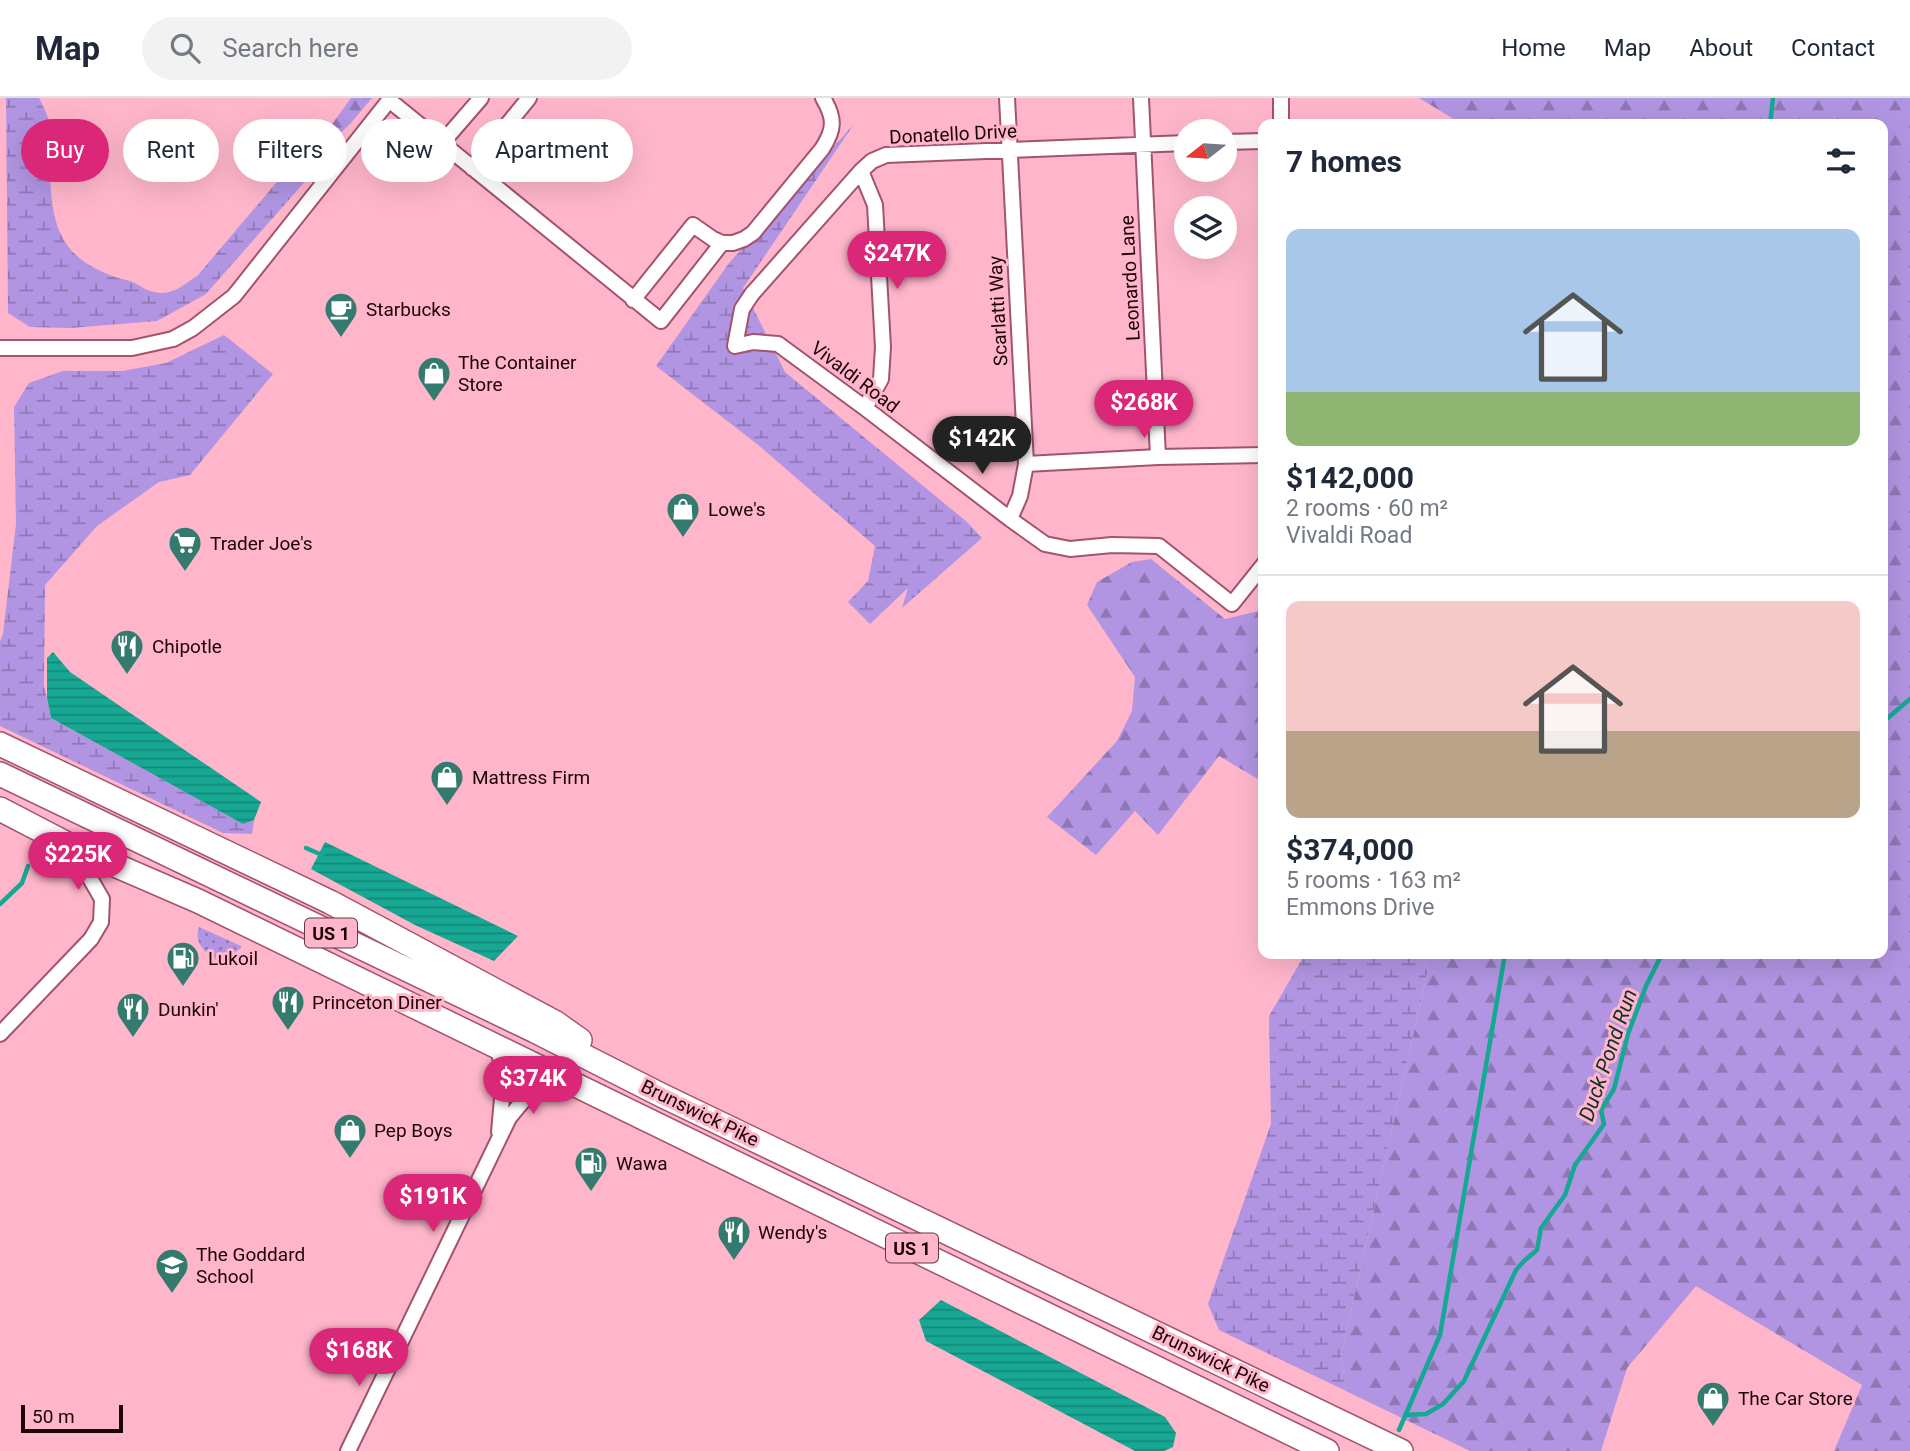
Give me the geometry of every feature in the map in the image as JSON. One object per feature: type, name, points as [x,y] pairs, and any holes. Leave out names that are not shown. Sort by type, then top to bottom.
[{"type":"highway","points":[[0,744],[330,902],[453,966],[556,1023],[661,1095]]},
{"type":"highway","name":"Brunswick Pike","points":[[0,774],[1401,1451]]},
{"type":"highway","name":"Brunswick Pike","points":[[0,809],[71,846],[198,901],[496,1045],[1327,1451]]},
{"type":"street","points":[[457,126],[481,98]]},
{"type":"street","points":[[512,119],[529,98]]},
{"type":"street","points":[[634,300],[693,225],[722,243],[733,243],[753,233],[829,138],[831,112],[823,98]]},
{"type":"street","name":"Scarlatti Way","points":[[1007,98],[1026,464],[1020,496],[1010,519]]},
{"type":"street","name":"Leonardo Lane","points":[[1141,98],[1158,457]]},
{"type":"street","points":[[1281,98],[1281,119]]},
{"type":"street","points":[[0,348],[132,348],[173,339],[193,328],[234,296],[390,99],[414,119]]},
{"type":"street","points":[[1237,142],[1258,141]]},
{"type":"street","name":"Donatello Drive","points":[[735,346],[742,309],[752,294],[872,161],[886,155],[1174,143]]},
{"type":"street","points":[[457,156],[471,167]]},
{"type":"street","points":[[861,171],[875,205],[883,347],[881,379],[865,408]]},
{"type":"street","points":[[489,182],[661,321],[722,243]]},
{"type":"street","name":"Vivaldi Road","points":[[735,346],[752,342],[778,344],[1045,544],[1070,549],[1112,545],[1159,546],[1232,604],[1258,572]]},
{"type":"street","points":[[1026,464],[1258,455]]},
{"type":"street","points":[[0,1034],[91,939],[102,922],[102,899],[71,846]]},
{"type":"street","points":[[496,1045],[504,1076],[497,1143]]},
{"type":"street","points":[[348,1451],[509,1118],[529,1093],[559,1076]]},
{"type":"green space","points":[[6,98],[39,98],[46,113],[48,119],[21,119],[21,182],[50,182],[54,212],[65,242],[90,266],[153,292],[173,291],[198,275],[277,182],[304,182],[206,294],[157,321],[70,328],[30,327],[8,313]]},
{"type":"green space","points":[[351,98],[372,98],[347,127],[347,119],[336,119]]},
{"type":"green space","points":[[1419,98],[1910,98],[1910,1451],[1834,1451],[1862,1385],[1696,1286],[1627,1368],[1601,1451],[1470,1451],[1346,1391],[1341,1355],[1428,969],[1422,959],[1888,959],[1888,119],[1454,119]]},
{"type":"green space","points":[[854,124],[743,288],[785,372],[967,522],[982,538],[902,608],[908,588],[870,624],[848,602],[868,581],[875,546],[757,444],[656,366],[729,263]]},
{"type":"green space","points":[[224,335],[273,374],[190,475],[159,482],[97,526],[45,585],[44,686],[51,718],[243,824],[254,820],[252,834],[223,833],[0,726],[0,642],[16,524],[14,407],[29,383],[63,371],[122,371],[166,363]]},
{"type":"green space","points":[[1151,559],[1225,619],[1258,611],[1258,779],[1219,756],[1158,835],[1135,811],[1096,855],[1047,817],[1117,741],[1132,711],[1135,677],[1087,605],[1097,582],[1132,562]]},
{"type":"green space","points":[[199,927],[241,948],[225,959],[216,960],[201,946]]},
{"type":"green space","points":[[1302,959],[1422,959],[1428,969],[1341,1355],[1346,1391],[1219,1330],[1208,1304],[1271,1124],[1269,1016]]},
{"type":"shaded area","points":[[53,652],[70,672],[261,802],[254,820],[243,824],[51,718],[47,698],[47,658]]},
{"type":"shaded area","points":[[325,842],[518,936],[494,961],[415,925],[311,869]]},
{"type":"shaded area","points":[[941,1300],[1165,1417],[1176,1433],[1173,1447],[1164,1451],[1135,1451],[926,1341],[919,1320]]},
{"type":"waterway","points":[[1771,119],[1773,98]]},
{"type":"waterway","name":"Duck Pond Run","points":[[1888,718],[1910,699]]},
{"type":"waterway","points":[[306,848],[322,855]]},
{"type":"waterway","points":[[0,904],[22,883],[28,866]]},
{"type":"waterway","points":[[1399,1430],[1440,1335],[1504,959]]},
{"type":"waterway","name":"Duck Pond Run","points":[[1406,1415],[1426,1414],[1443,1404],[1464,1381],[1516,1270],[1537,1250],[1541,1228],[1565,1195],[1575,1165],[1604,1124],[1601,1110],[1614,1089],[1628,1034],[1660,959]]},
{"type":"place","name":"Starbucks","points":[[341,339]]},
{"type":"place","name":"The Container Store","points":[[434,403]]},
{"type":"place","name":"Lowe's","points":[[683,539]]},
{"type":"place","name":"Trader Joe's","points":[[185,573]]},
{"type":"place","name":"Chipotle","points":[[127,676]]},
{"type":"place","name":"Mattress Firm","points":[[447,807]]},
{"type":"place","name":"Lukoil","points":[[183,988]]},
{"type":"place","name":"Princeton Diner","points":[[288,1032]]},
{"type":"place","name":"Dunkin'","points":[[133,1039]]},
{"type":"place","name":"Pep Boys","points":[[350,1160]]},
{"type":"place","name":"Wawa","points":[[591,1193]]},
{"type":"place","name":"Wendy's","points":[[734,1262]]},
{"type":"place","name":"The Goddard School","points":[[172,1295]]},
{"type":"place","name":"The Car Store","points":[[1713,1428]]}]
